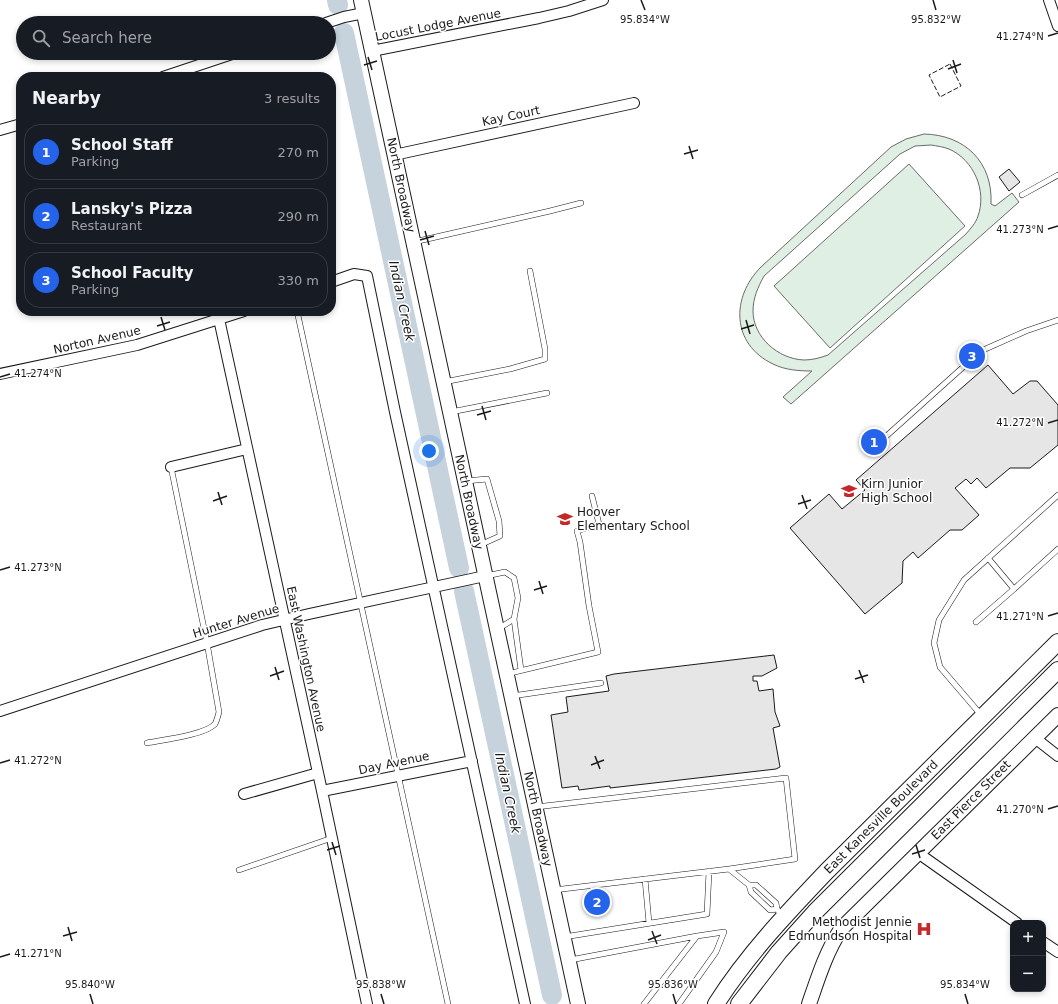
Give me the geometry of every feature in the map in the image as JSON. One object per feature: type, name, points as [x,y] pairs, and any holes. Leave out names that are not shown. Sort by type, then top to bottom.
[{"type":"main road","name":"North Broadway","points":[[362,7],[578,1004]]},
{"type":"main road","name":"East Kanesville Boulevard","points":[[716,1004],[781,913],[827,871],[1058,642]]},
{"type":"main road","name":"East Kanesville Boulevard","points":[[739,1004],[780,952],[815,912],[1058,670]]},
{"type":"main road","name":"East Pierce Street","points":[[809,1004],[823,962],[834,939],[841,929],[1058,715]]},
{"type":"street","name":"Locust Lodge Avenue","points":[[372,51],[539,18],[603,0]]},
{"type":"street","points":[[1049,0],[1057,23]]},
{"type":"street","points":[[336,20],[362,7]]},
{"type":"street","points":[[178,72],[214,60]]},
{"type":"street","name":"Kay Court","points":[[394,155],[634,103]]},
{"type":"street","points":[[0,130],[16,125]]},
{"type":"street","points":[[336,280],[354,274],[367,276],[397,420],[526,1004]]},
{"type":"street","name":"Norton Avenue","points":[[0,374],[137,346],[230,316]]},
{"type":"street","name":"East Washington Avenue","points":[[219,320],[367,1004]]},
{"type":"street","points":[[171,467],[247,449]]},
{"type":"street","name":"Hunter Avenue","points":[[0,711],[249,629],[485,576]]},
{"type":"street","points":[[1034,738],[1058,756]]},
{"type":"street","name":"Day Avenue","points":[[322,791],[472,761]]},
{"type":"street","points":[[244,794],[318,773]]},
{"type":"street","points":[[918,853],[1013,920]]},
{"type":"street","points":[[1046,944],[1058,952]]},
{"type":"lane","points":[[1022,194],[1058,175]]},
{"type":"lane","points":[[413,242],[581,203]]},
{"type":"lane","points":[[443,382],[545,359],[545,349],[530,271]]},
{"type":"lane","points":[[298,316],[448,1004]]},
{"type":"lane","points":[[873,448],[981,351],[1026,330],[1058,320]]},
{"type":"lane","points":[[450,412],[546,393]]},
{"type":"lane","points":[[147,743],[198,733],[214,724],[219,712],[207,643],[171,467]]},
{"type":"lane","points":[[465,481],[487,479],[499,521],[500,536],[479,546]]},
{"type":"lane","points":[[982,717],[940,667],[934,643],[939,620],[964,580],[1058,495]]},
{"type":"lane","points":[[506,674],[598,652],[577,531],[599,524],[592,496]]},
{"type":"lane","points":[[976,622],[1058,549]]},
{"type":"lane","points":[[988,558],[1014,588]]},
{"type":"lane","points":[[485,576],[505,572],[514,578],[518,598],[514,619],[521,670]]},
{"type":"lane","points":[[497,629],[514,619]]},
{"type":"lane","points":[[511,696],[601,683]]},
{"type":"lane","points":[[535,807],[786,778],[794,859],[729,869],[553,890]]},
{"type":"lane","points":[[239,870],[332,838]]},
{"type":"lane","points":[[729,869],[749,885],[751,892],[770,910],[781,913]]},
{"type":"lane","points":[[563,937],[707,914],[709,871]]},
{"type":"lane","points":[[645,879],[649,924]]},
{"type":"lane","points":[[749,885],[756,885],[776,903],[781,913]]},
{"type":"lane","points":[[568,960],[724,932],[716,952],[679,1004]]},
{"type":"lane","points":[[644,1004],[696,936]]},
{"type":"green space","points":[[924,134],[952,139],[974,154],[981,164],[987,175],[991,204],[995,206],[1012,193],[1019,202],[791,404],[783,397],[812,371],[782,368],[759,355],[749,345],[743,332],[740,319],[744,292],[751,279],[761,267],[891,147],[906,139]],"holes":[[[931,145],[947,148],[958,154],[972,168],[981,197],[977,219],[971,228],[828,355],[810,360],[804,360],[794,359],[776,351],[762,338],[754,321],[754,302],[756,293],[764,276],[900,154],[915,146]]]},
{"type":"green space","points":[[909,164],[965,226],[830,348],[774,286]]},
{"type":"building","points":[[1009,169],[1020,182],[1009,191],[999,177]]},
{"type":"building","name":"Kirn Junior High School","points":[[988,365],[1013,394],[1030,381],[1037,381],[1058,405],[1058,445],[1030,468],[1010,468],[986,488],[977,478],[971,484],[966,479],[955,488],[979,515],[962,530],[950,530],[918,558],[913,552],[903,561],[902,583],[865,614],[790,528],[829,494],[842,509],[865,490],[856,480]]},
{"type":"building","points":[[774,655],[777,668],[762,676],[753,676],[753,681],[757,681],[759,691],[773,689],[775,712],[780,726],[773,728],[780,767],[776,769],[610,788],[610,786],[579,790],[578,786],[562,788],[551,715],[568,712],[566,697],[609,691],[606,676],[614,674]]},
{"type":"waterway","name":"Indian Creek","points":[[337,0],[338,5]]},
{"type":"waterway","name":"Indian Creek","points":[[344,33],[459,568]]},
{"type":"waterway","name":"Indian Creek","points":[[464,591],[552,995]]},
{"type":"fence","points":[[950,64],[961,86],[940,97],[929,75],[950,64]]},
{"type":"place","name":"School Faculty","points":[[972,356]]},
{"type":"place","name":"School Staff","points":[[874,442]]},
{"type":"place","name":"Kirn Junior High School","points":[[849,491]]},
{"type":"place","name":"Hoover Elementary School","points":[[565,519]]},
{"type":"place","name":"Lansky's Pizza","points":[[597,902]]},
{"type":"place","name":"Methodist Jennie Edmundson Hospital","points":[[924,929]]}]
